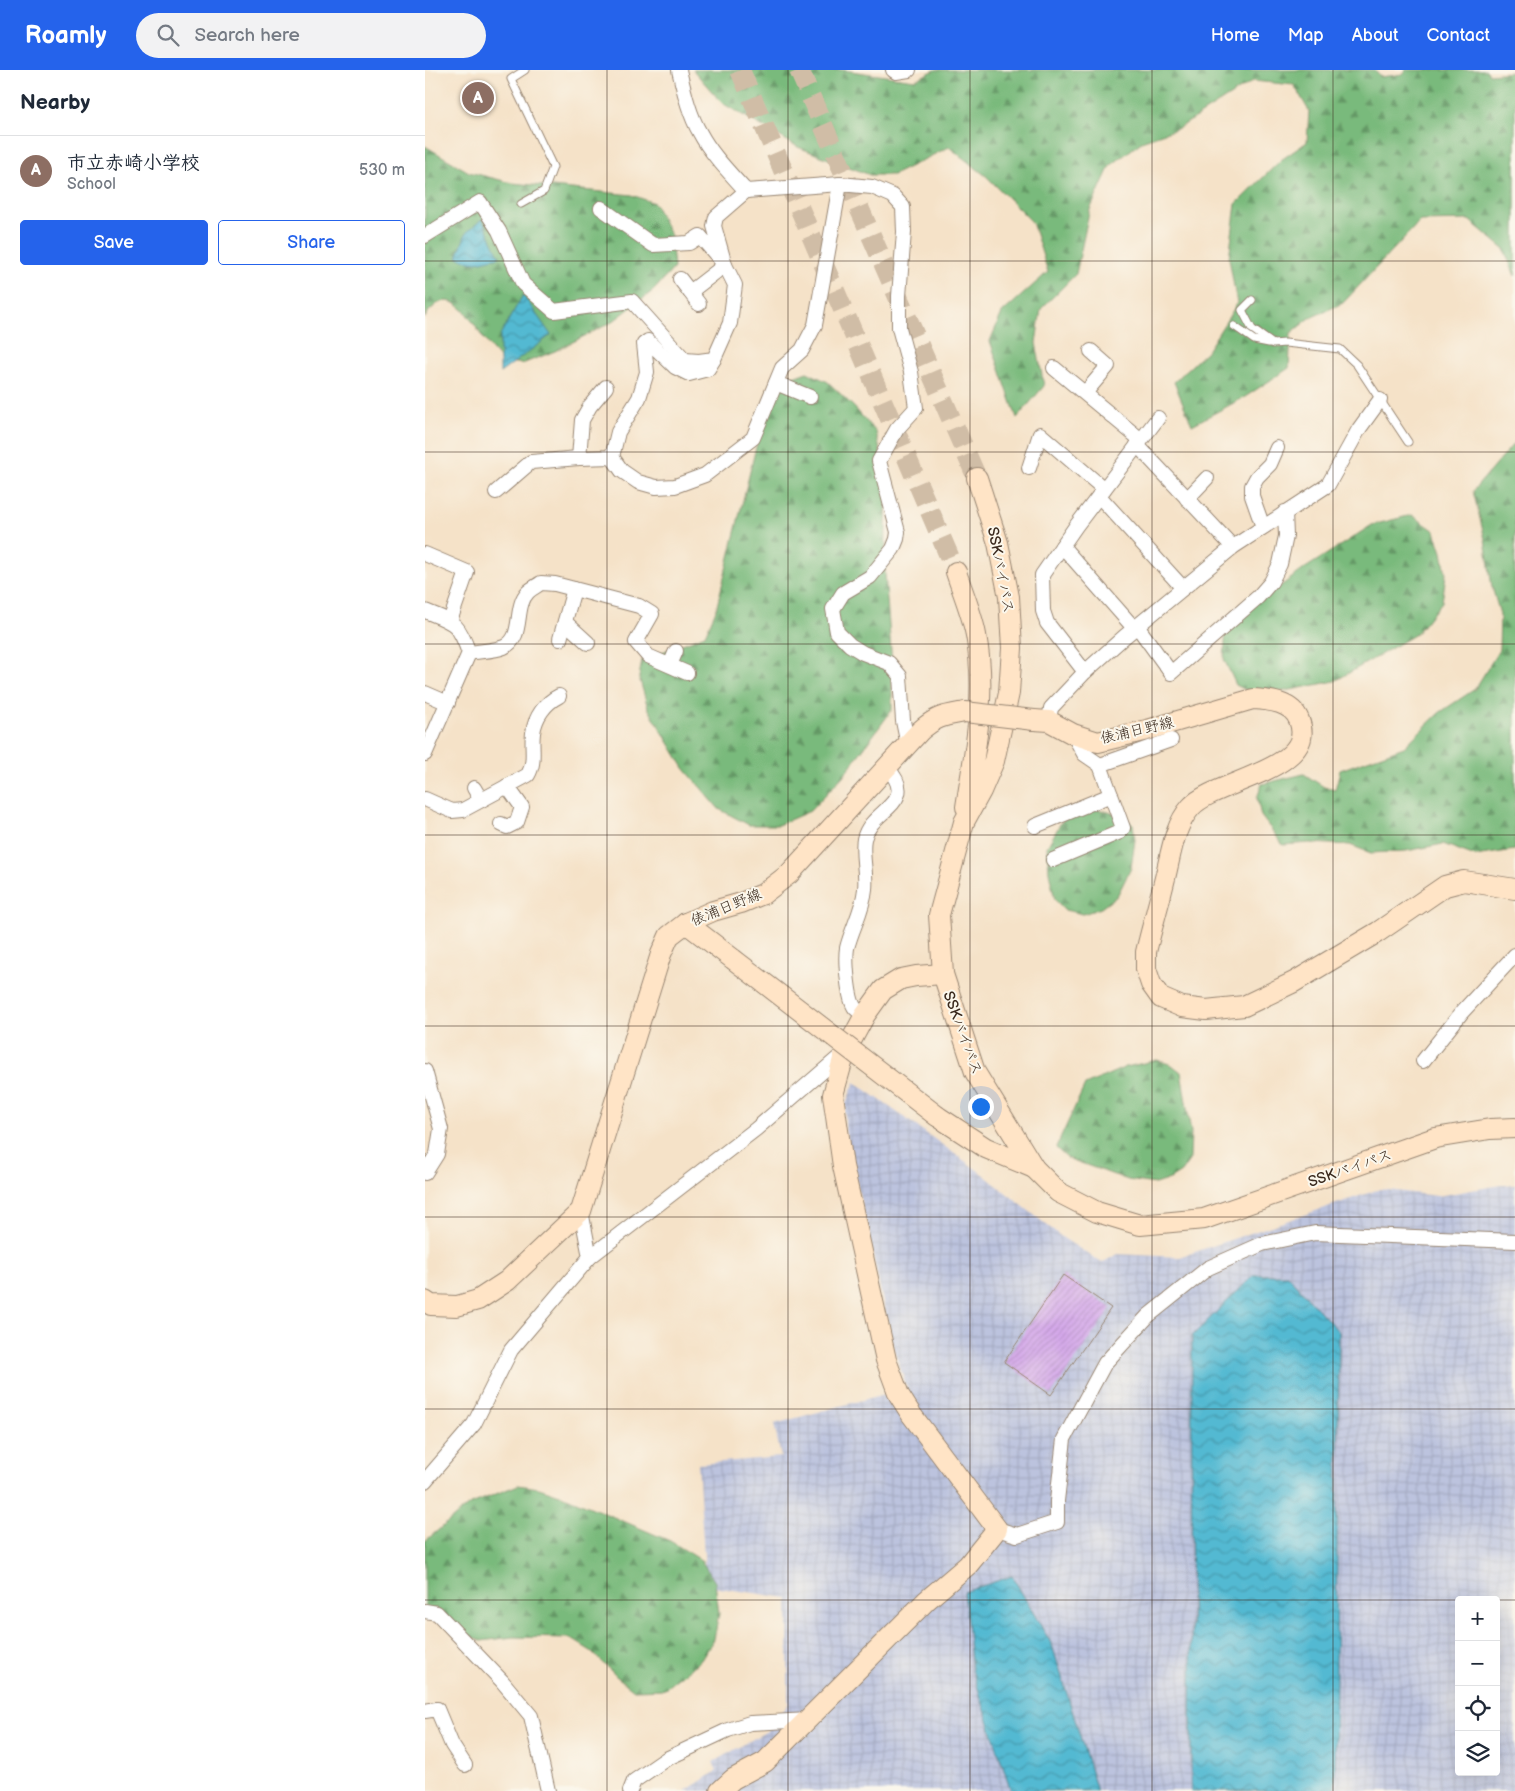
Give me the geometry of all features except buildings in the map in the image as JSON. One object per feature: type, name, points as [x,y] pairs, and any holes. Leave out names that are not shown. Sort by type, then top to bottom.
[{"type":"street","points":[[679,70],[687,102],[699,133],[725,168],[746,191]]},
{"type":"street","points":[[893,70],[896,72],[909,70]]},
{"type":"street","points":[[611,457],[622,471],[638,482],[656,487],[675,486],[705,475],[753,438],[782,368],[802,350],[815,325],[840,184]]},
{"type":"street","points":[[611,457],[617,432],[639,398],[647,372],[644,344],[648,341],[675,367],[689,374],[708,369],[715,359],[730,323],[735,285],[725,265],[714,226],[716,217],[746,191],[840,184],[872,187],[893,196],[903,207],[904,232],[899,296],[899,328],[911,372],[916,408],[897,429],[879,461],[898,532],[893,548],[870,578],[843,593],[833,608],[837,632],[849,644],[863,653],[889,663],[900,676],[903,721],[907,745]]},
{"type":"street","points":[[425,236],[480,202],[499,231],[523,284],[554,311],[632,301],[685,360],[715,359]]},
{"type":"street","points":[[601,208],[653,245],[689,243],[700,236],[725,265]]},
{"type":"street","points":[[690,292],[725,265]]},
{"type":"street","points":[[680,278],[699,304]]},
{"type":"street","points":[[1085,393],[1108,366],[1091,351]]},
{"type":"street","points":[[1054,368],[1085,393],[1139,443],[1187,499],[1233,547]]},
{"type":"street","points":[[776,382],[810,397]]},
{"type":"street","points":[[579,458],[582,420],[590,406],[606,387]]},
{"type":"street","points":[[1042,720],[1085,672],[1135,627],[1233,547],[1328,485],[1359,430],[1379,400]]},
{"type":"street","points":[[1085,672],[1047,623],[1043,611],[1042,575],[1101,492],[1158,418]]},
{"type":"street","points":[[1029,468],[1040,434],[1101,492],[1183,588]]},
{"type":"street","points":[[1263,527],[1252,496],[1252,486],[1257,476],[1270,464],[1277,448]]},
{"type":"street","points":[[496,492],[531,462],[611,457]]},
{"type":"street","name":"SSKバイパス","points":[[977,478],[999,543],[1009,597],[1012,648],[1009,693],[994,761],[981,791],[964,822],[939,915],[943,974],[975,1072],[1035,1168],[1058,1192],[1097,1212],[1140,1225],[1204,1219],[1435,1138],[1490,1129],[1515,1128]]},
{"type":"street","points":[[1187,499],[1207,478]]},
{"type":"street","points":[[1062,546],[1135,627],[1171,673],[1258,597],[1271,582],[1280,564],[1286,536],[1285,512]]},
{"type":"street","points":[[425,554],[467,572],[450,621]]},
{"type":"street","points":[[956,572],[976,634],[981,677],[977,742],[964,822]]},
{"type":"street","points":[[469,653],[503,648],[510,643],[516,637],[519,612],[527,592],[541,583],[574,589],[639,606],[652,614],[636,642],[649,656],[687,673]]},
{"type":"street","points":[[560,639],[574,589]]},
{"type":"street","points":[[425,611],[450,621],[460,630],[469,653],[425,754]]},
{"type":"street","points":[[565,622],[588,643]]},
{"type":"street","points":[[670,665],[676,651]]},
{"type":"street","points":[[425,692],[449,702]]},
{"type":"street","points":[[425,798],[452,811],[463,810],[478,794],[507,786],[528,774],[533,766],[533,732],[536,724],[542,710],[549,701],[559,696]]},
{"type":"street","name":"俵浦日野線","points":[[425,1301],[431,1305],[457,1306],[478,1300],[507,1281],[581,1211],[661,954],[669,936],[686,923],[713,911],[763,894],[789,874],[907,745],[933,720],[943,716],[965,712],[1042,720],[1073,734],[1098,742],[1147,730],[1253,699],[1271,700],[1286,705],[1298,717],[1301,727],[1300,743],[1290,756],[1270,768],[1203,797],[1191,807],[1181,822],[1173,845],[1146,952],[1146,969],[1151,984],[1161,998],[1182,1007],[1206,1010],[1243,1006],[1294,982],[1378,932],[1445,886],[1464,881],[1515,888]]},
{"type":"street","points":[[1053,860],[1120,832],[1123,828],[1100,765],[1085,754],[1073,734]]},
{"type":"street","points":[[1100,765],[1171,740]]},
{"type":"street","points":[[865,1015],[855,1008],[847,980],[847,949],[862,908],[866,889],[864,839],[871,823],[894,803],[899,790],[897,778],[887,768]]},
{"type":"street","points":[[501,824],[507,827],[517,822],[522,806],[507,786]]},
{"type":"street","points":[[1035,826],[1111,795]]},
{"type":"street","points":[[686,923],[937,1116],[986,1148],[1035,1168]]},
{"type":"street","points":[[1423,1060],[1463,1010],[1515,955]]},
{"type":"street","points":[[943,974],[901,979],[883,990],[865,1015],[845,1052],[833,1095],[843,1166],[885,1360],[899,1394],[907,1407],[997,1529],[1017,1535],[1057,1522],[1057,1501],[1064,1439],[1105,1363],[1148,1316],[1207,1268],[1262,1244],[1315,1233],[1515,1241]]},
{"type":"street","points":[[425,1481],[474,1424],[511,1350],[590,1257],[755,1129],[845,1052]]},
{"type":"street","points":[[425,1075],[441,1129],[437,1154],[425,1173]]},
{"type":"street","points":[[581,1211],[590,1257]]},
{"type":"street","points":[[720,1791],[733,1779],[765,1762],[927,1600],[967,1565],[997,1529]]},
{"type":"street","points":[[425,1611],[437,1613],[502,1681],[531,1716],[548,1791]]},
{"type":"street","points":[[425,1711],[437,1709],[452,1745],[465,1765]]},
{"type":"street","points":[[630,1791],[634,1781],[666,1759],[728,1730],[750,1723],[809,1720]]},
{"type":"lane","points":[[521,204],[544,191],[553,167],[511,79],[525,70]]},
{"type":"lane","points":[[1252,300],[1241,310],[1252,328],[1273,344]]},
{"type":"lane","points":[[1235,326],[1254,340],[1273,344],[1285,343],[1340,349],[1357,365],[1408,442]]},
{"type":"shaded area","points":[[855,1082],[980,1172],[1063,1238],[1102,1263],[1117,1254],[1180,1257],[1380,1189],[1437,1196],[1501,1185],[1515,1185],[1515,1791],[685,1791],[717,1771],[713,1762],[767,1731],[788,1705],[788,1598],[706,1586],[698,1464],[781,1457],[774,1424],[907,1388],[893,1347],[845,1130],[845,1105]]},
{"type":"green space","points":[[693,70],[842,70],[915,80],[935,70],[1375,70],[1380,77],[1404,74],[1405,70],[1486,70],[1489,74],[1515,72],[1515,276],[1504,249],[1469,220],[1420,221],[1343,303],[1310,318],[1291,333],[1289,368],[1245,397],[1192,425],[1174,382],[1207,351],[1237,304],[1229,258],[1236,204],[1281,160],[1307,142],[1309,111],[1294,85],[1253,81],[1179,128],[1144,140],[1110,166],[1089,212],[1076,274],[1041,309],[1036,343],[1044,386],[1017,418],[990,341],[1002,313],[1048,272],[1032,222],[986,176],[949,147],[893,175],[870,175],[798,147],[722,103]]},
{"type":"green space","points":[[425,146],[469,172],[512,183],[632,195],[654,203],[671,236],[674,268],[654,290],[612,322],[555,351],[522,364],[502,361],[466,313],[453,302],[445,301],[437,304],[425,318]]},
{"type":"green space","points":[[807,372],[828,382],[876,432],[887,483],[885,574],[892,663],[892,710],[843,776],[810,811],[778,825],[749,825],[719,809],[684,768],[648,708],[639,677],[642,660],[705,635],[716,610],[759,435],[785,380]]},
{"type":"green space","points":[[1515,442],[1515,850],[1475,856],[1443,844],[1406,851],[1371,853],[1350,845],[1309,843],[1283,845],[1261,816],[1257,798],[1262,784],[1304,774],[1324,787],[1335,790],[1340,770],[1404,747],[1439,713],[1475,689],[1499,650],[1500,614],[1492,587],[1485,539],[1473,491]]},
{"type":"green space","points":[[1412,515],[1435,531],[1442,552],[1446,574],[1442,602],[1416,634],[1335,681],[1256,695],[1236,685],[1224,659],[1226,625],[1307,567],[1372,525]]},
{"type":"green space","points":[[1081,808],[1108,812],[1133,824],[1135,840],[1131,868],[1117,896],[1101,908],[1083,914],[1065,910],[1055,900],[1049,872],[1047,847],[1062,821]]},
{"type":"green space","points":[[1157,1060],[1172,1065],[1181,1072],[1191,1132],[1190,1159],[1181,1172],[1170,1179],[1155,1184],[1128,1180],[1067,1158],[1056,1148],[1085,1085],[1126,1067]]},
{"type":"green space","points":[[518,1485],[539,1488],[569,1498],[670,1541],[701,1560],[715,1582],[719,1614],[714,1639],[701,1660],[664,1689],[634,1690],[616,1676],[591,1651],[570,1638],[513,1637],[481,1641],[446,1626],[425,1608],[425,1541],[469,1505]]},
{"type":"water","points":[[482,219],[500,257],[472,263],[457,257],[466,233]]},
{"type":"water","points":[[523,295],[551,335],[500,373],[500,335]]},
{"type":"water","points":[[1254,1275],[1287,1275],[1339,1332],[1335,1791],[1191,1791],[1192,1336]]},
{"type":"water","points":[[1012,1576],[1052,1645],[1097,1791],[1011,1791],[972,1670],[964,1592]]},
{"type":"tunnel","points":[[740,70],[956,572]]},
{"type":"tunnel","points":[[799,70],[977,478]]},
{"type":"place","name":"市立赤崎小学校","points":[[478,98]]}]
